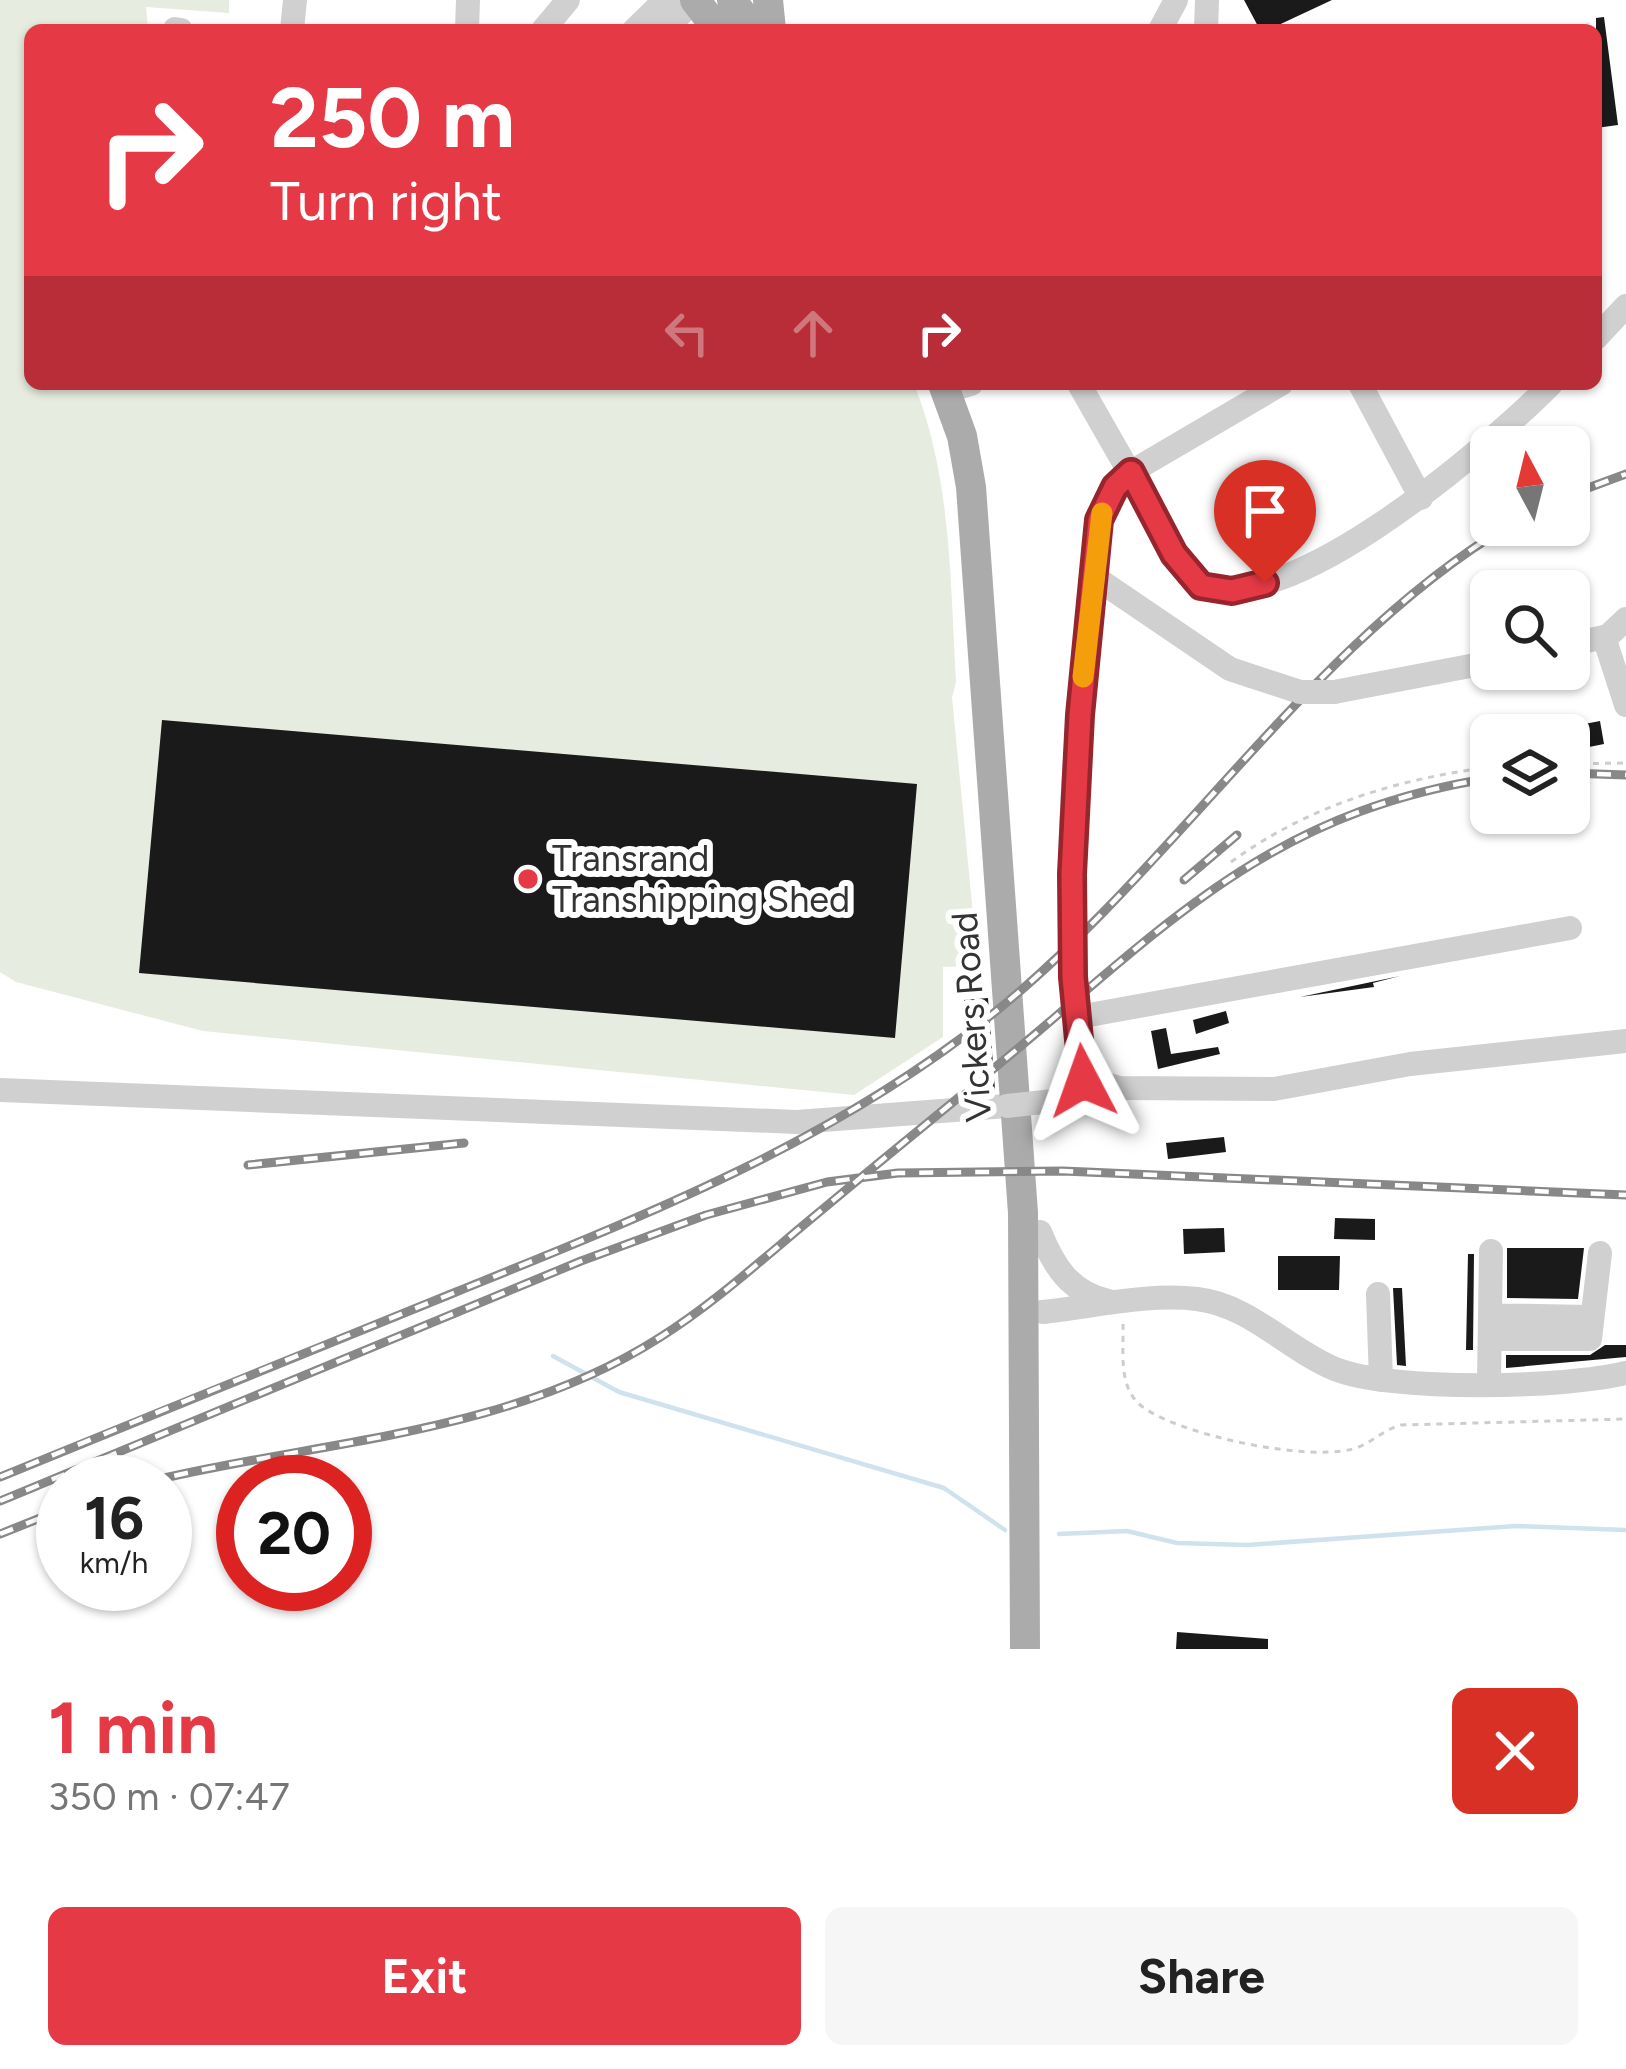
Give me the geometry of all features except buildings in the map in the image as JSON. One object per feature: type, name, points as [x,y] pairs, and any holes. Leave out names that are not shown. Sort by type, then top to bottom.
[{"type":"main road","points":[[695,0],[713,24]]},
{"type":"main road","name":"Vickers Road","points":[[957,390],[975,538],[1022,1193],[1036,1316],[1040,1649]]},
{"type":"main road","name":"Vickers Road","points":[[958,390],[982,457],[992,546],[1040,1232],[1025,1649]]},
{"type":"street","points":[[549,24],[568,0]]},
{"type":"street","points":[[640,24],[665,0]]},
{"type":"street","points":[[670,24],[695,0]]},
{"type":"street","points":[[1602,332],[1626,306]]},
{"type":"street","points":[[1083,390],[1188,575],[1214,591],[1265,583],[1370,531],[1491,443],[1545,390]]},
{"type":"street","points":[[0,1090],[797,1121],[1062,1100],[1083,1077],[1072,874],[1099,520],[1115,487],[1131,472],[1269,390]]},
{"type":"street","points":[[1363,390],[1420,498]]},
{"type":"street","points":[[1093,576],[1230,669],[1300,692],[1334,692],[1470,666]]},
{"type":"street","points":[[1590,640],[1604,637],[1626,619]]},
{"type":"street","points":[[1604,637],[1626,705]]},
{"type":"street","points":[[1078,1016],[1570,928]]},
{"type":"street","points":[[1083,1077],[1118,1088],[1274,1089],[1410,1064],[1626,1041]]},
{"type":"street","points":[[1040,1232],[1050,1256],[1076,1289],[1122,1304]]},
{"type":"street","points":[[1490,1381],[1491,1251]]},
{"type":"street","points":[[1490,1327],[1590,1317],[1600,1253]]},
{"type":"street","points":[[1378,1294],[1382,1381]]},
{"type":"street","points":[[1036,1316],[1198,1299],[1222,1306],[1330,1367],[1382,1381],[1596,1380],[1626,1372]]},
{"type":"path","points":[[1590,764],[1626,763]]},
{"type":"path","points":[[1231,862],[1289,824],[1337,803],[1402,783],[1470,770]]},
{"type":"path","points":[[1122,1304],[1124,1380],[1136,1402],[1158,1418],[1216,1436],[1334,1451],[1361,1446],[1378,1431],[1401,1425],[1626,1419]]},
{"type":"shaded area","points":[[0,0],[229,0],[229,13],[146,7],[147,24],[24,24],[24,390],[916,390],[936,457],[947,531],[956,682],[952,697],[978,966],[943,967],[943,1037],[854,1095],[203,1031],[16,982],[0,972]]},
{"type":"waterway","points":[[553,1356],[619,1392],[944,1488],[1005,1530]]},
{"type":"waterway","points":[[1059,1534],[1127,1531],[1177,1543],[1247,1545],[1516,1526],[1626,1530]]},
{"type":"railway","points":[[1590,487],[1626,474]]},
{"type":"railway","points":[[0,1477],[668,1204],[870,1100],[995,1012],[1060,954],[1372,629],[1479,546]]},
{"type":"railway","points":[[1590,774],[1626,775]]},
{"type":"railway","points":[[192,1472],[475,1416],[600,1371],[659,1338],[723,1293],[1199,899],[1302,836],[1421,792],[1470,782]]},
{"type":"railway","points":[[1184,880],[1237,835]]},
{"type":"railway","points":[[248,1165],[464,1143]]},
{"type":"railway","points":[[0,1501],[581,1261],[706,1215],[827,1182],[898,1173],[1063,1171],[1626,1195]]},
{"type":"railway","points":[[0,1534],[36,1520]]},
{"type":"slow traffic","points":[[1083,677],[1102,513]]},
{"type":"place","name":"Transrand Transhipping Shed","points":[[528,879]]},
{"type":"route","points":[[1083,1081],[1073,977],[1075,794],[1099,520],[1115,487],[1131,472],[1174,554],[1201,586],[1232,591],[1265,583]]}]
